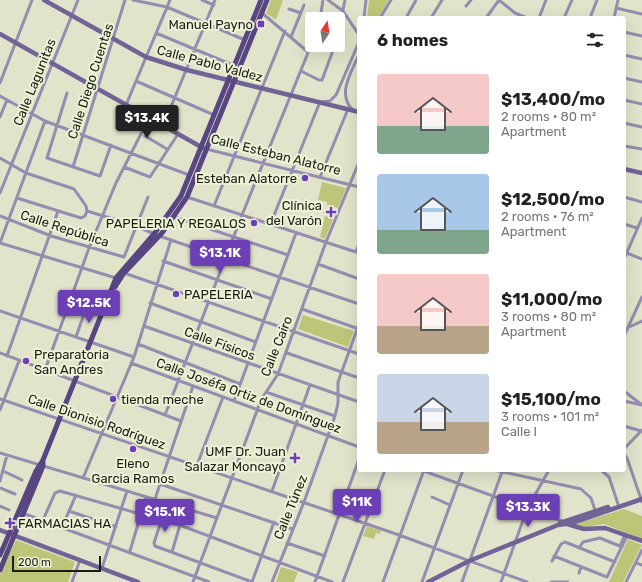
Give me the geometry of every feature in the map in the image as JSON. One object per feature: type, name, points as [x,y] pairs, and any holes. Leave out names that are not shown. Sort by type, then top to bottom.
[{"type":"main road","points":[[0,570],[25,514],[42,464],[116,278],[128,260],[154,234],[181,196],[204,148],[231,81],[234,66],[261,0]]},
{"type":"main road","points":[[111,292],[124,273],[128,260],[159,236],[187,197],[214,115],[231,81],[267,0]]},
{"type":"main road","points":[[0,555],[42,464]]},
{"type":"street","points":[[0,82],[32,0]]},
{"type":"street","name":"Calle Pablo Valdez","points":[[44,0],[146,57],[187,70],[357,111]]},
{"type":"street","name":"Calle Lagunitas","points":[[0,193],[78,0]]},
{"type":"street","name":"Calle Diego Cuentas","points":[[73,167],[114,40],[125,0]]},
{"type":"street","points":[[133,0],[166,7],[245,40]]},
{"type":"street","points":[[126,105],[170,0]]},
{"type":"street","points":[[202,0],[214,5]]},
{"type":"street","points":[[163,126],[215,0]]},
{"type":"street","points":[[321,12],[323,0]]},
{"type":"street","points":[[328,0],[343,11],[357,32]]},
{"type":"street","points":[[343,11],[345,0]]},
{"type":"street","points":[[364,16],[366,0]]},
{"type":"street","points":[[381,16],[391,0]]},
{"type":"street","points":[[407,16],[416,0]]},
{"type":"street","points":[[432,16],[442,0]]},
{"type":"street","points":[[466,6],[470,0]]},
{"type":"street","points":[[487,16],[499,0],[515,13],[522,16]]},
{"type":"street","points":[[540,16],[546,0]]},
{"type":"street","points":[[565,16],[572,0]]},
{"type":"street","points":[[591,16],[597,0]]},
{"type":"street","points":[[614,16],[618,0]]},
{"type":"street","points":[[291,37],[304,5]]},
{"type":"street","points":[[616,8],[642,14]]},
{"type":"street","points":[[289,9],[301,13]]},
{"type":"street","points":[[262,13],[285,31],[296,43],[305,50]]},
{"type":"street","points":[[214,206],[285,31]]},
{"type":"street","points":[[626,32],[642,36]]},
{"type":"street","points":[[156,33],[234,66]]},
{"type":"street","name":"Calle Esteban Alatorre","points":[[0,34],[204,148],[357,187]]},
{"type":"street","points":[[270,225],[320,102],[330,101],[336,95],[357,47]]},
{"type":"street","points":[[165,415],[242,215],[308,52]]},
{"type":"street","points":[[301,71],[322,80],[332,52]]},
{"type":"street","points":[[626,55],[642,59]]},
{"type":"street","points":[[357,59],[344,92],[346,102],[357,111]]},
{"type":"street","points":[[626,78],[642,82]]},
{"type":"street","points":[[136,82],[214,115]]},
{"type":"street","points":[[67,93],[47,158],[100,176],[111,145]]},
{"type":"street","points":[[0,96],[45,121],[132,152],[190,175]]},
{"type":"street","points":[[0,117],[7,100]]},
{"type":"street","points":[[626,100],[642,104]]},
{"type":"street","points":[[320,177],[348,109]]},
{"type":"street","points":[[122,129],[134,110]]},
{"type":"street","points":[[45,370],[89,248],[124,167],[150,118]]},
{"type":"street","points":[[45,121],[0,243],[116,278]]},
{"type":"street","points":[[626,123],[642,127]]},
{"type":"street","points":[[124,167],[149,177],[178,134]]},
{"type":"street","points":[[145,136],[167,149]]},
{"type":"street","points":[[626,146],[642,149]]},
{"type":"street","points":[[0,158],[26,173],[74,189],[86,206],[87,211]]},
{"type":"street","name":"Calle Cairo","points":[[193,582],[257,410],[266,392],[278,374],[287,353],[326,242],[357,167]]},
{"type":"street","points":[[626,169],[642,173]]},
{"type":"street","points":[[128,260],[136,226],[148,197]]},
{"type":"street","points":[[187,197],[357,252]]},
{"type":"street","points":[[17,198],[82,218],[87,211]]},
{"type":"street","points":[[626,198],[642,202]]},
{"type":"street","points":[[7,356],[58,211]]},
{"type":"street","points":[[87,211],[136,226],[159,236],[357,303]]},
{"type":"street","name":"Calle República","points":[[0,216],[89,248],[128,260]]},
{"type":"street","points":[[174,217],[288,255]]},
{"type":"street","points":[[626,251],[642,218]]},
{"type":"street","points":[[626,225],[637,228]]},
{"type":"street","points":[[234,401],[296,233]]},
{"type":"street","points":[[82,478],[134,357],[171,240]]},
{"type":"street","points":[[626,253],[642,259]]},
{"type":"street","points":[[164,261],[217,281],[272,298]]},
{"type":"street","points":[[318,264],[357,278]]},
{"type":"street","points":[[124,273],[357,353]]},
{"type":"street","points":[[626,332],[642,297]]},
{"type":"street","points":[[150,303],[256,342]]},
{"type":"street","points":[[76,337],[87,305]]},
{"type":"street","points":[[302,309],[357,329]]},
{"type":"street","points":[[0,312],[134,357]]},
{"type":"street","points":[[629,327],[642,321]]},
{"type":"street","name":"Calle Físicos","points":[[144,326],[357,401]]},
{"type":"street","name":"Calle Túnez","points":[[272,582],[292,528],[304,502],[335,416],[338,407],[338,385],[357,332]]},
{"type":"street","points":[[138,344],[240,384]]},
{"type":"street","points":[[0,353],[181,421]]},
{"type":"street","points":[[287,353],[357,377]]},
{"type":"street","points":[[0,410],[2,399],[19,360]]},
{"type":"street","name":"Calle Joséfa Ortiz de Domínguez","points":[[131,363],[357,446]]},
{"type":"street","points":[[272,491],[310,385]]},
{"type":"street","points":[[155,499],[193,386]]},
{"type":"street","points":[[266,392],[335,416]]},
{"type":"street","points":[[626,393],[642,405]]},
{"type":"street","points":[[197,465],[223,397]]},
{"type":"street","name":"Calle Dionisio Rodríguez","points":[[2,399],[399,534],[527,582]]},
{"type":"street","points":[[626,401],[642,405]]},
{"type":"street","points":[[626,427],[642,431],[626,447]]},
{"type":"street","points":[[0,453],[42,464],[82,478],[217,518]]},
{"type":"street","points":[[0,481],[7,455]]},
{"type":"street","points":[[626,457],[642,499]]},
{"type":"street","points":[[315,582],[357,465]]},
{"type":"street","points":[[343,582],[384,472]]},
{"type":"street","points":[[383,582],[422,472]]},
{"type":"street","points":[[428,472],[562,523],[584,529],[605,528],[642,541]]},
{"type":"street","points":[[422,582],[462,472]]},
{"type":"street","points":[[462,582],[502,472],[543,480],[584,491],[591,498],[596,513]]},
{"type":"street","points":[[500,582],[526,509],[548,472]]},
{"type":"street","points":[[605,472],[609,477],[618,504]]},
{"type":"street","points":[[2,473],[22,480]]},
{"type":"street","points":[[160,484],[292,528]]},
{"type":"street","points":[[0,488],[15,494]]},
{"type":"street","points":[[43,520],[57,491],[76,495],[210,536],[332,582]]},
{"type":"street","points":[[102,568],[127,491]]},
{"type":"street","points":[[62,527],[76,495]]},
{"type":"street","points":[[130,552],[146,497]]},
{"type":"street","points":[[432,497],[450,505]]},
{"type":"street","points":[[596,513],[618,504],[642,499]]},
{"type":"street","points":[[428,582],[470,561],[562,523],[642,499]]},
{"type":"street","points":[[0,506],[9,510]]},
{"type":"street","points":[[69,511],[116,527]]},
{"type":"street","points":[[25,514],[209,582]]},
{"type":"street","points":[[161,520],[154,545],[252,582],[274,522]]},
{"type":"street","points":[[172,552],[180,526]]},
{"type":"street","points":[[0,530],[138,582]]},
{"type":"street","points":[[554,556],[607,577],[626,535]]},
{"type":"street","points":[[579,548],[584,541],[600,538],[621,547]]},
{"type":"street","points":[[287,542],[325,556]]},
{"type":"street","points":[[552,561],[563,542],[615,562]]},
{"type":"street","points":[[626,582],[642,550]]},
{"type":"street","points":[[72,582],[80,560]]},
{"type":"street","points":[[636,563],[642,565]]},
{"type":"street","points":[[579,572],[581,567]]},
{"type":"street","points":[[551,582],[568,582]]},
{"type":"green space","points":[[271,0],[283,0],[276,20],[266,13]]},
{"type":"green space","points":[[369,0],[389,0],[379,16],[367,16]]},
{"type":"green space","points":[[322,182],[346,188],[338,208],[327,205],[327,202],[318,200]]},
{"type":"green space","points":[[325,216],[333,219],[325,239],[320,237]]},
{"type":"green space","points":[[303,315],[354,331],[348,347],[298,329]]},
{"type":"green space","points":[[624,509],[642,516],[642,539],[604,524],[584,527],[576,524]]},
{"type":"green space","points":[[367,526],[381,531],[380,534],[376,533],[374,539],[363,536]]},
{"type":"green space","points":[[628,539],[642,545],[623,582],[609,582]]},
{"type":"green space","points":[[16,540],[75,562],[68,582],[0,582],[0,575]]},
{"type":"green space","points":[[281,567],[298,572],[294,582],[276,582]]},
{"type":"place","name":"Manuel Payno","points":[[261,24]]},
{"type":"place","name":"Esteban Alatorre","points":[[305,178]]},
{"type":"place","name":"Clínica del Varón","points":[[331,212]]},
{"type":"place","name":"PAPELERIA Y REGALOS","points":[[254,223]]},
{"type":"place","name":"PAPELERIA","points":[[176,294]]},
{"type":"place","name":"Preparatoria San Andres","points":[[26,361]]},
{"type":"place","name":"tienda meche","points":[[113,399]]},
{"type":"place","name":"Eleno Garcia Ramos","points":[[133,449]]},
{"type":"place","name":"UMF Dr. Juan Salazar Moncayo","points":[[295,458]]},
{"type":"place","name":"FARMACIAS HA","points":[[10,523]]}]
